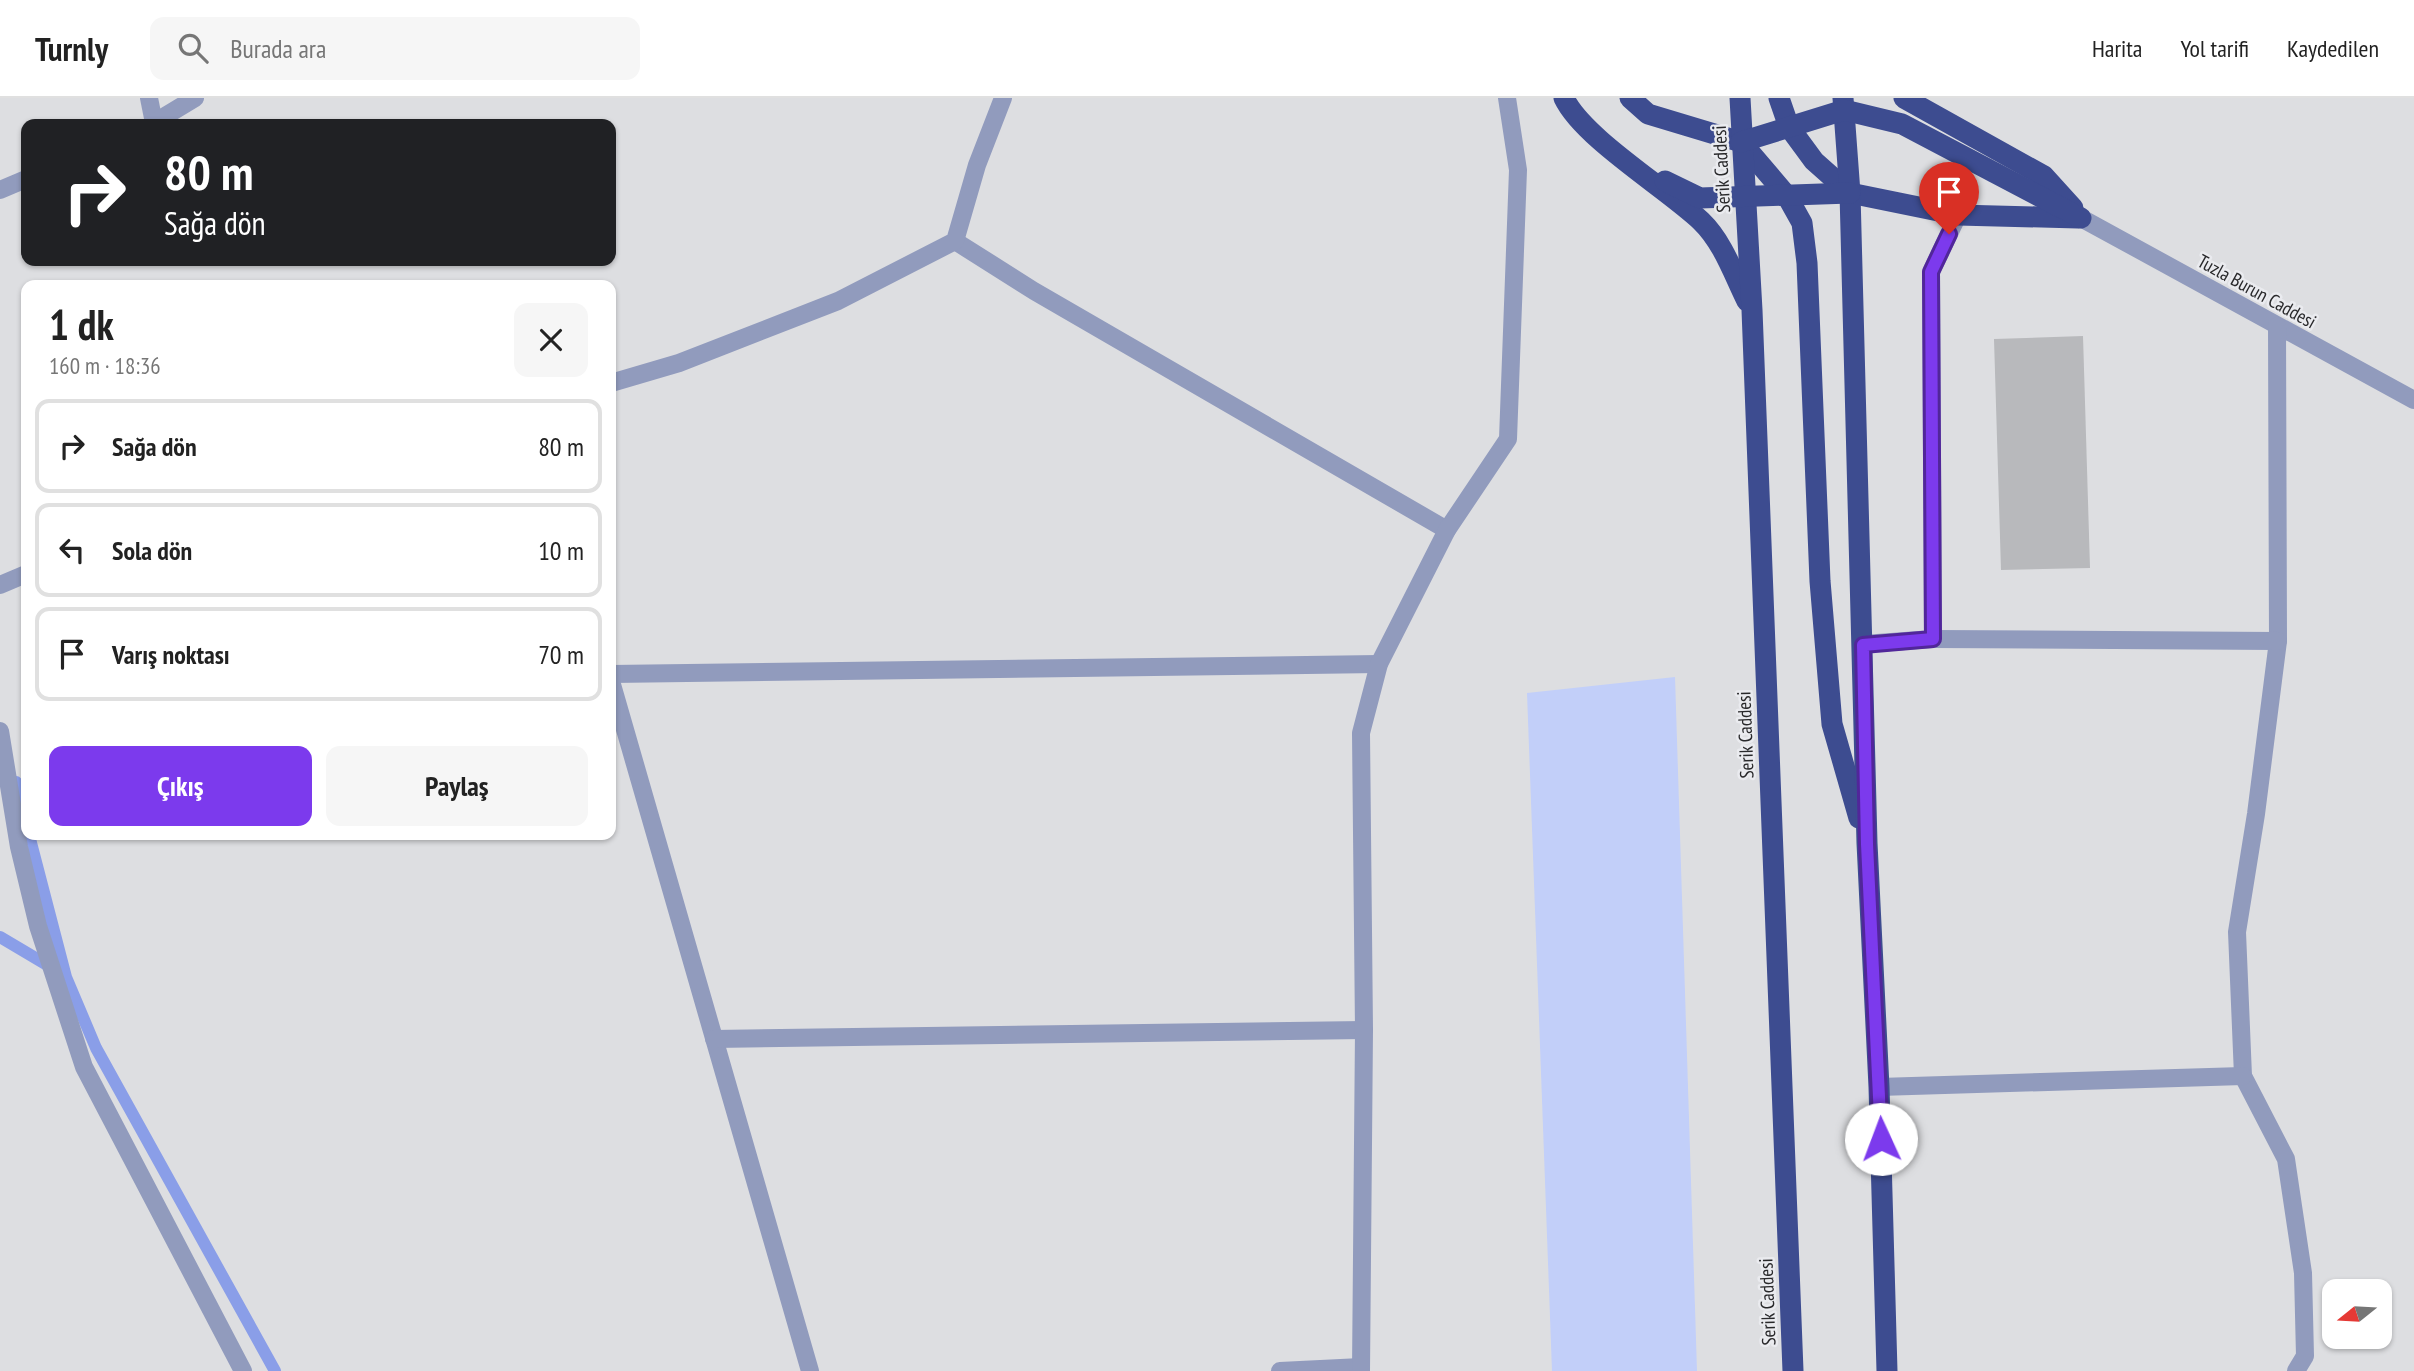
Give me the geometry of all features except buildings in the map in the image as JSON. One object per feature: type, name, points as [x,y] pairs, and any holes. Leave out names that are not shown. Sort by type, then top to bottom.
[{"type":"highway","points":[[1564,98],[1595,135],[1703,223],[1720,246],[1752,310]]},
{"type":"highway","points":[[1630,98],[1648,114],[1741,142],[1787,196],[1802,223],[1807,263],[1821,580],[1832,724],[1867,844]]},
{"type":"highway","name":"Serik Caddesi","points":[[1740,98],[1752,310],[1793,1371]]},
{"type":"highway","points":[[1779,98],[1789,127],[1814,161],[1850,193]]},
{"type":"highway","points":[[1904,98],[2044,176],[2081,218]]},
{"type":"highway","points":[[1741,142],[1789,127],[1844,104],[1902,124],[2081,218]]},
{"type":"highway","points":[[1844,104],[1850,193],[1867,844],[1879,1087],[1887,1371]]},
{"type":"highway","points":[[1638,168],[1700,198],[1850,193],[1958,215],[2081,218]]},
{"type":"street","points":[[149,98],[152,119]]},
{"type":"street","points":[[161,119],[195,98]]},
{"type":"street","points":[[616,382],[679,363],[838,300],[955,241],[977,165],[1003,98]]},
{"type":"street","points":[[1280,1371],[1361,1369],[1364,1030],[1361,733],[1378,664],[1447,530],[1508,439],[1518,170],[1507,98]]},
{"type":"street","points":[[0,190],[21,181]]},
{"type":"street","points":[[1933,639],[1931,272],[1958,215]]},
{"type":"street","name":"Tuzla Burun Caddesi","points":[[2081,218],[2414,400]]},
{"type":"street","points":[[955,241],[1034,291],[1447,530]]},
{"type":"street","points":[[2277,326],[2278,641],[2256,814],[2237,932],[2243,1076],[2286,1159],[2303,1273],[2305,1356],[2296,1371]]},
{"type":"street","points":[[0,585],[21,577]]},
{"type":"street","points":[[1863,645],[1933,639],[2278,641]]},
{"type":"street","points":[[616,674],[1378,664]]},
{"type":"street","points":[[616,698],[810,1371]]},
{"type":"street","points":[[0,732],[19,847],[38,926],[84,1067],[243,1371]]},
{"type":"street","points":[[714,1039],[1364,1030]]},
{"type":"street","points":[[1879,1087],[2243,1076]]},
{"type":"shaded area","points":[[1675,677],[1697,1371],[1552,1371],[1527,693]]},
{"type":"waterway","points":[[16,782],[21,802]]},
{"type":"waterway","points":[[30,840],[66,977],[96,1048],[275,1371]]},
{"type":"waterway","points":[[0,937],[54,969]]},
{"type":"route","points":[[1881,1139],[1867,844],[1863,645],[1933,639],[1931,272],[1949,234]]}]
